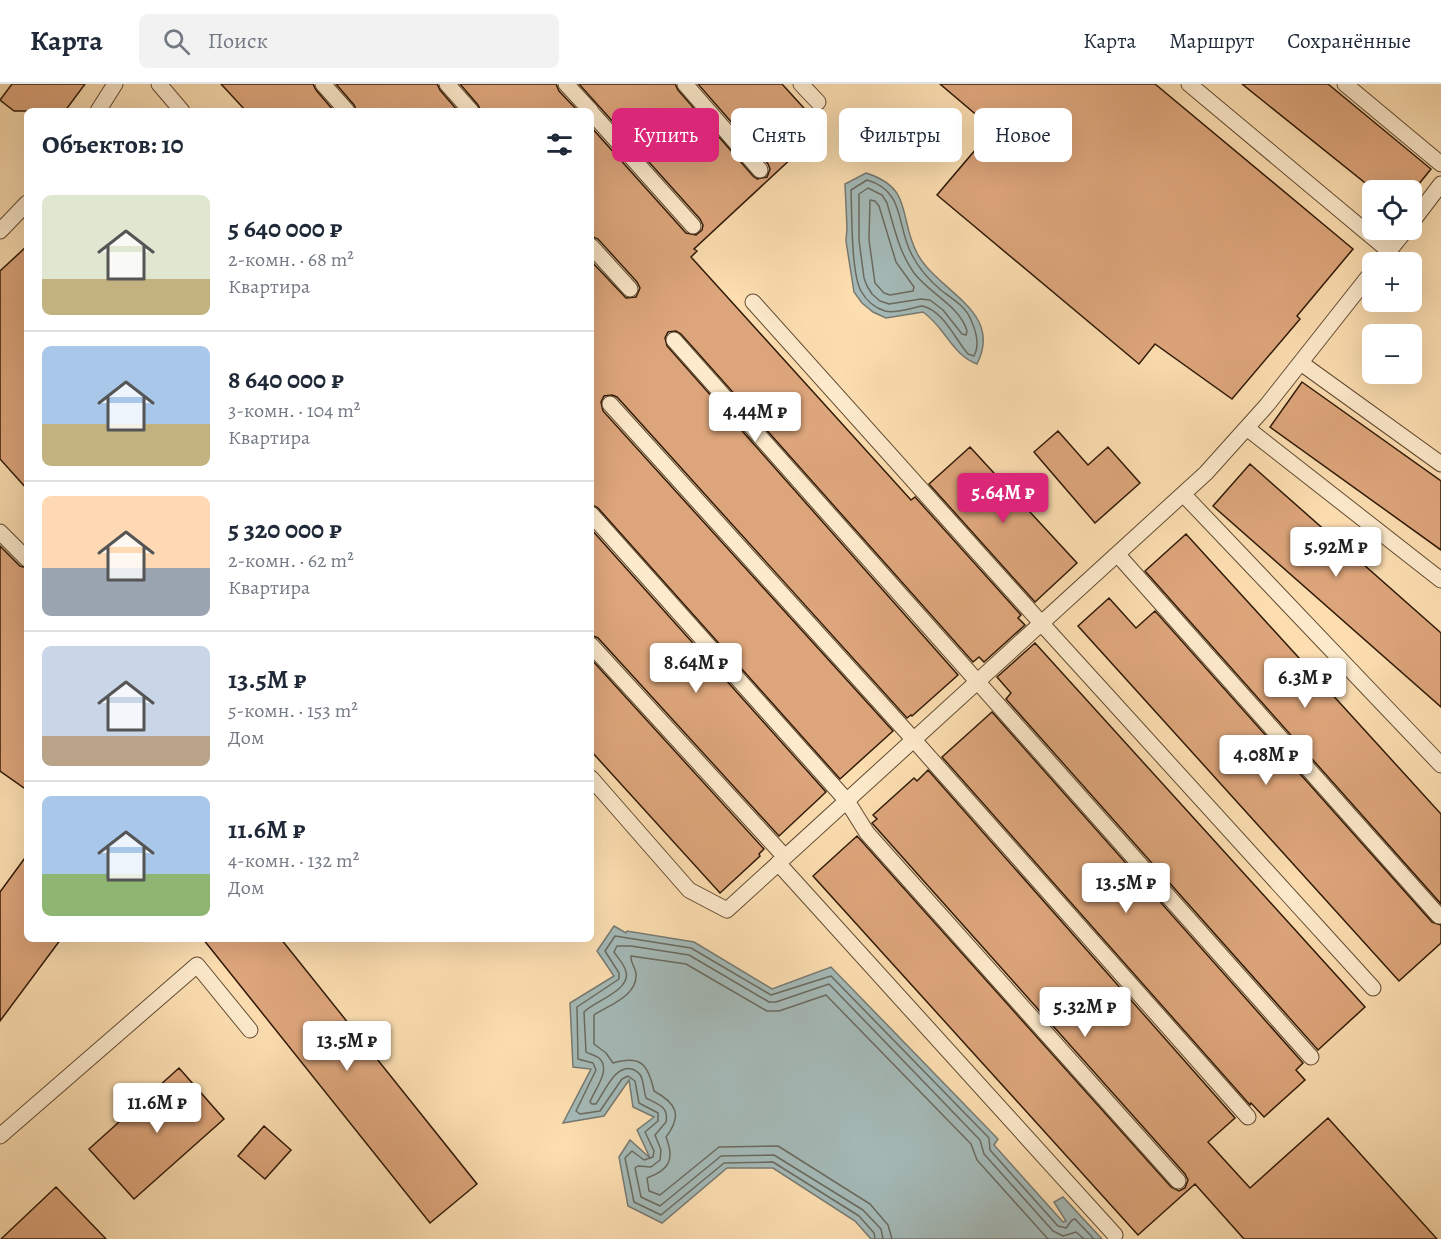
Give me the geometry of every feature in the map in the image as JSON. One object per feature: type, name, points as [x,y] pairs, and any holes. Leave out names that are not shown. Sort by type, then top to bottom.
[{"type":"lane","points":[[100,108],[116,84]]},
{"type":"lane","points":[[159,84],[179,108]]},
{"type":"lane","points":[[323,84],[344,108]]},
{"type":"lane","points":[[447,84],[468,108]]},
{"type":"lane","points":[[566,84],[588,108]]},
{"type":"lane","points":[[685,84],[760,170]]},
{"type":"lane","points":[[801,84],[818,102]]},
{"type":"lane","points":[[1189,84],[1378,252]]},
{"type":"lane","points":[[1345,84],[1441,164]]},
{"type":"lane","points":[[594,114],[693,226]]},
{"type":"lane","points":[[1422,209],[1441,184]]},
{"type":"lane","points":[[0,231],[24,206]]},
{"type":"lane","points":[[1388,252],[1398,240]]},
{"type":"lane","points":[[594,249],[630,289]]},
{"type":"lane","points":[[594,781],[689,890],[727,910],[1184,495],[1248,429],[1362,285]]},
{"type":"lane","points":[[753,302],[1373,988]]},
{"type":"lane","points":[[674,340],[1311,1057]]},
{"type":"lane","points":[[1301,363],[1441,464]]},
{"type":"lane","points":[[610,404],[914,740],[1248,1117]]},
{"type":"lane","points":[[1248,429],[1441,580]]},
{"type":"lane","points":[[1184,495],[1441,765]]},
{"type":"lane","points":[[594,517],[847,801],[867,834],[1178,1181]]},
{"type":"lane","points":[[0,532],[24,556]]},
{"type":"lane","points":[[1118,555],[1439,916]]},
{"type":"lane","points":[[594,648],[1115,1235]]},
{"type":"lane","points":[[0,1136],[197,965],[250,1030]]},
{"type":"water","points":[[866,173],[881,179],[892,187],[902,205],[911,240],[926,267],[975,315],[982,329],[983,345],[977,364],[961,354],[931,318],[923,312],[886,318],[873,312],[854,292],[846,241],[845,184]]},
{"type":"water","points":[[614,926],[626,933],[627,931],[694,942],[772,989],[831,967],[998,1139],[994,1145],[1063,1222],[1066,1221],[1054,1202],[1063,1197],[1102,1239],[871,1239],[855,1221],[773,1168],[727,1168],[662,1223],[628,1206],[619,1157],[630,1140],[650,1158],[637,1130],[654,1117],[633,1107],[629,1080],[604,1116],[563,1123],[591,1069],[573,1067],[570,1003],[614,976],[597,951]]},
{"type":"building","points":[[12,84],[85,84],[67,108],[24,108],[24,111],[14,111],[0,100]]},
{"type":"building","points":[[221,84],[313,84],[331,108],[243,108]]},
{"type":"building","points":[[336,84],[437,84],[455,108],[356,108]]},
{"type":"building","points":[[460,84],[556,84],[559,91],[575,108],[480,108]]},
{"type":"building","points":[[579,84],[675,84],[694,108],[612,108],[612,121]]},
{"type":"building","points":[[698,84],[782,84],[804,108],[731,108],[731,122]]},
{"type":"building","points":[[940,84],[1155,84],[1353,249],[1297,316],[1300,319],[1232,399],[1155,344],[1139,364],[937,195],[974,151],[974,162],[1072,162],[1072,108],[974,108],[974,113]]},
{"type":"building","points":[[1242,84],[1328,84],[1431,169],[1422,180],[1362,180]]},
{"type":"building","points":[[594,130],[612,150],[612,162],[622,162],[686,233],[696,235],[702,230],[703,225],[649,162],[719,162],[719,137],[731,151],[731,162],[741,162],[757,179],[767,177],[770,169],[766,162],[788,162],[694,249],[697,251],[691,257],[911,500],[915,497],[1021,615],[1018,618],[1025,625],[984,662],[979,657],[973,662],[681,334],[676,331],[668,332],[665,338],[667,346],[958,675],[907,718],[617,397],[604,396],[601,402],[603,411],[893,731],[840,779],[594,506],[594,264],[626,298],[636,297],[640,288],[598,239],[594,237]]},
{"type":"building","points":[[24,249],[24,486],[0,459],[0,271]]},
{"type":"building","points":[[1302,382],[1441,481],[1441,550],[1270,427]]},
{"type":"building","points":[[1058,431],[1088,465],[1108,447],[1140,483],[1095,523],[1034,452]]},
{"type":"building","points":[[970,447],[1077,563],[1035,602],[929,484]]},
{"type":"building","points":[[1250,464],[1441,633],[1441,707],[1213,506]]},
{"type":"building","points":[[594,532],[826,792],[779,836],[594,636]]},
{"type":"building","points":[[1186,534],[1441,814],[1441,904],[1145,571]]},
{"type":"building","points":[[0,546],[24,567],[24,788],[0,771]]},
{"type":"building","points":[[1109,598],[1136,628],[1155,611],[1432,922],[1441,925],[1441,943],[1399,981],[1078,626]]},
{"type":"building","points":[[1035,643],[1365,1007],[1318,1050],[1006,699],[1011,693],[997,677]]},
{"type":"building","points":[[594,662],[764,849],[759,854],[760,856],[720,893],[594,754]]},
{"type":"building","points":[[992,712],[1303,1063],[1296,1070],[1305,1080],[1264,1117],[1251,1103],[1250,1105],[942,757]]},
{"type":"building","points":[[928,770],[1235,1118],[1208,1142],[1250,1188],[1328,1118],[1437,1239],[1244,1239],[1195,1184],[1138,1235],[813,876],[857,836],[1171,1187],[1179,1191],[1185,1188],[1188,1180],[1185,1174],[872,823],[877,819],[873,815],[914,778],[917,781]]},
{"type":"building","points":[[24,859],[24,942],[59,942],[0,1021],[0,892]]},
{"type":"building","points":[[205,942],[283,942],[477,1184],[430,1223]]},
{"type":"building","points":[[179,1068],[224,1119],[134,1199],[89,1149]]},
{"type":"building","points":[[264,1126],[291,1150],[265,1179],[238,1156]]},
{"type":"building","points":[[56,1187],[106,1239],[1,1239]]}]
